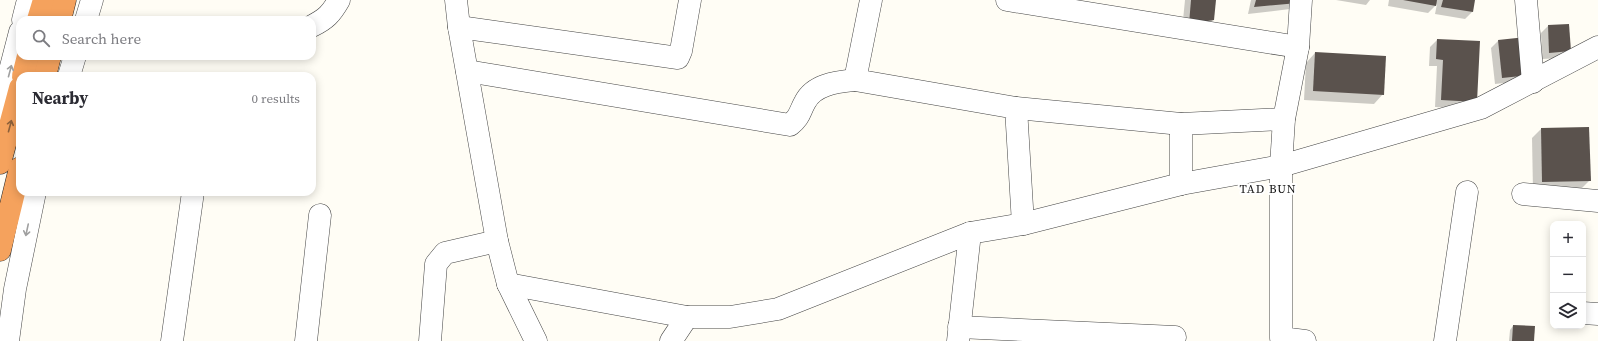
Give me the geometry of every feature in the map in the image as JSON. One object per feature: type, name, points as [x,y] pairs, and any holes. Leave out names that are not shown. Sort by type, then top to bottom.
[{"type":"highway","points":[[39,16],[44,0]]},
{"type":"highway","points":[[61,16],[65,0]]},
{"type":"highway","points":[[24,72],[27,60]]},
{"type":"highway","points":[[46,72],[49,60]]},
{"type":"highway","points":[[0,163],[16,103]]},
{"type":"highway","points":[[0,250],[16,184]]},
{"type":"street","points":[[24,16],[28,0]]},
{"type":"street","points":[[87,16],[92,0]]},
{"type":"street","points":[[316,24],[324,20],[332,12],[339,0]]},
{"type":"street","points":[[456,0],[466,72],[497,241],[508,284],[536,341]]},
{"type":"street","points":[[459,27],[678,58],[681,51],[690,0]]},
{"type":"street","points":[[855,80],[871,0]]},
{"type":"street","points":[[1006,0],[1298,47]]},
{"type":"street","points":[[1301,0],[1298,47],[1284,119],[1281,166],[1282,340],[1305,341]]},
{"type":"street","points":[[1526,0],[1533,82]]},
{"type":"street","points":[[0,109],[16,47]]},
{"type":"street","points":[[508,284],[687,317],[730,317],[778,309],[970,233],[1023,224],[1181,184],[1281,166],[1481,108],[1598,47]]},
{"type":"street","points":[[70,72],[74,60]]},
{"type":"street","points":[[466,72],[790,125],[798,118],[809,95],[829,84],[855,80],[1016,108],[1181,124],[1284,119]]},
{"type":"street","points":[[1016,108],[1023,224]]},
{"type":"street","points":[[1181,124],[1181,184]]},
{"type":"street","points":[[1445,341],[1467,192]]},
{"type":"street","points":[[1523,194],[1598,201]]},
{"type":"street","points":[[8,341],[8,287],[34,196]]},
{"type":"street","points":[[172,341],[192,196]]},
{"type":"street","points":[[306,341],[320,215]]},
{"type":"street","points":[[970,233],[958,334],[1175,337]]},
{"type":"street","points":[[430,341],[436,264],[445,253],[497,241]]},
{"type":"street","points":[[1586,313],[1598,314]]},
{"type":"street","points":[[672,341],[687,317]]},
{"type":"building","points":[[1191,0],[1216,0],[1214,20],[1189,24]]},
{"type":"building","points":[[1256,0],[1298,0],[1298,3],[1254,7]]},
{"type":"building","points":[[1403,0],[1437,0],[1436,6]]},
{"type":"building","points":[[1443,0],[1475,0],[1473,12],[1441,7]]},
{"type":"building","points":[[1569,24],[1571,51],[1549,53],[1548,25]]},
{"type":"building","points":[[1526,37],[1530,75],[1502,78],[1498,40]]},
{"type":"building","points":[[1437,39],[1480,41],[1477,102],[1441,100],[1443,60],[1436,59]]},
{"type":"building","points":[[1315,52],[1386,56],[1384,95],[1313,91]]},
{"type":"building","points":[[1589,127],[1591,181],[1542,182],[1541,128]]},
{"type":"building","points":[[1513,325],[1535,326],[1534,341],[1512,341]]},
{"type":"district","name":"TAD BUN","points":[[1268,189]]}]
